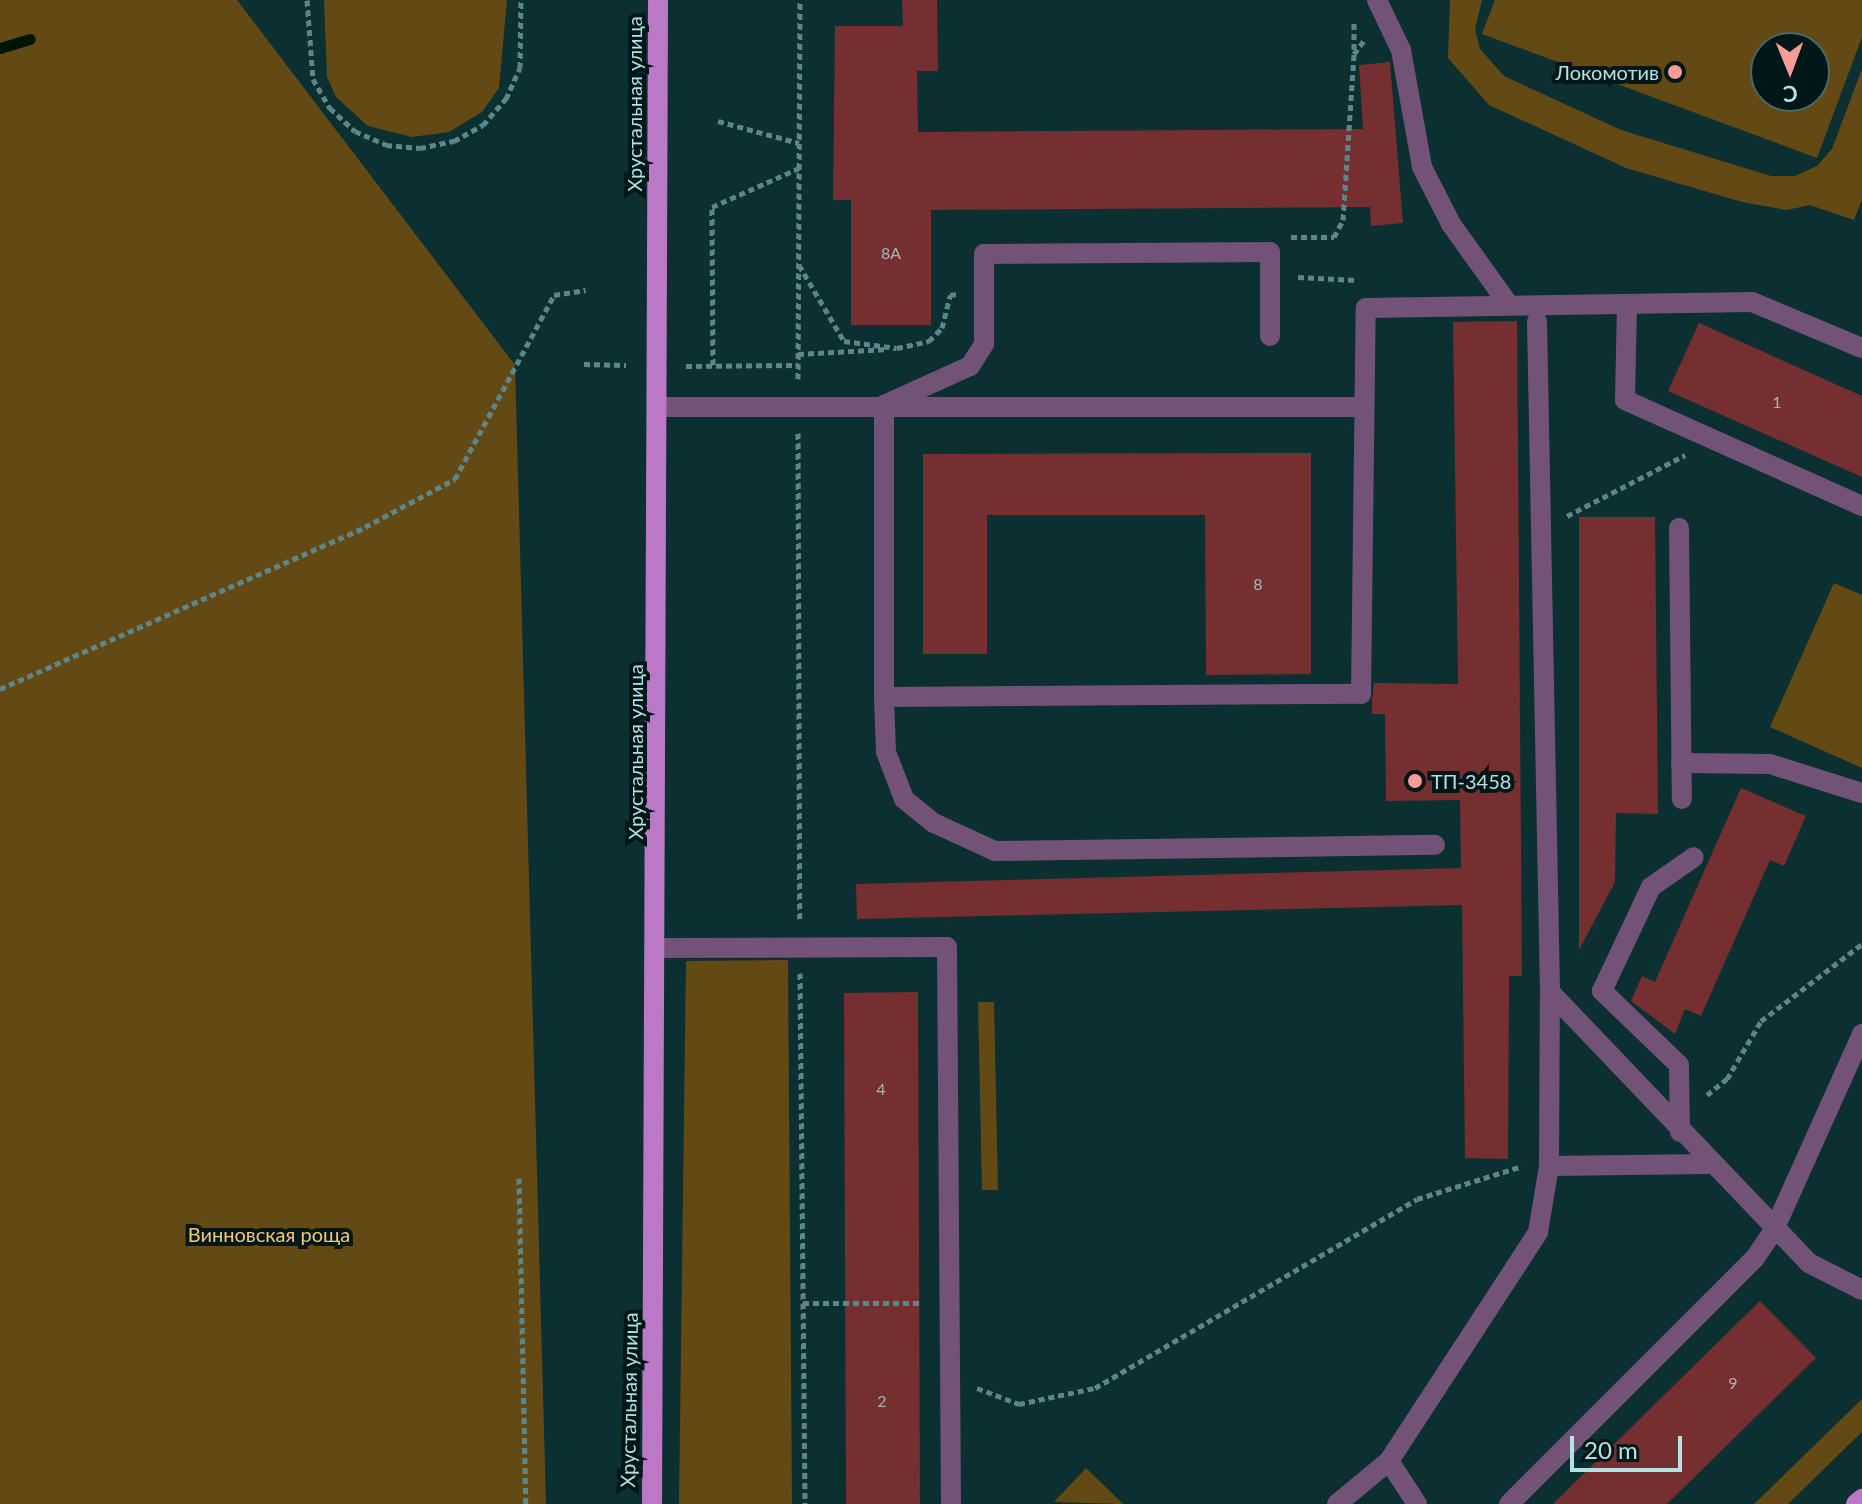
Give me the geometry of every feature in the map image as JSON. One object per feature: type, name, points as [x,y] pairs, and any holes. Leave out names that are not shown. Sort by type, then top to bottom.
[{"type":"main road","name":"Хрустальная улица","points":[[652,1504],[658,948],[658,0]]},
{"type":"main road","points":[[1856,1504],[1862,1499]]},
{"type":"lane","points":[[1377,0],[1401,50],[1422,167],[1451,224],[1509,305]]},
{"type":"lane","points":[[884,405],[970,366],[984,344],[984,254],[1270,252],[1270,336]]},
{"type":"lane","points":[[884,697],[1361,694],[1366,308],[1752,302],[1862,348]]},
{"type":"lane","points":[[1627,304],[1625,400],[1862,506]]},
{"type":"lane","points":[[1337,1504],[1389,1461],[1538,1232],[1549,1166],[1550,992],[1537,321]]},
{"type":"lane","points":[[659,407],[884,405],[922,410],[1363,407]]},
{"type":"lane","points":[[884,405],[886,752],[904,799],[934,823],[995,851],[1435,845]]},
{"type":"lane","points":[[1679,528],[1682,799]]},
{"type":"lane","points":[[1681,763],[1770,764],[1862,793]]},
{"type":"lane","points":[[1680,1132],[1679,1065],[1602,991],[1651,887],[1694,857]]},
{"type":"lane","points":[[658,948],[947,947],[951,1504]]},
{"type":"lane","points":[[1550,992],[1774,1230],[1809,1263],[1862,1290]]},
{"type":"lane","points":[[1509,1504],[1755,1258],[1774,1230],[1862,1034]]},
{"type":"lane","points":[[1549,1166],[1709,1164]]},
{"type":"lane","points":[[1389,1461],[1417,1504]]},
{"type":"path","points":[[307,0],[313,79],[330,108],[355,131],[386,145],[420,148],[473,130],[506,99],[520,68],[521,0]]},
{"type":"path","points":[[800,0],[797,365],[805,1504]]},
{"type":"path","points":[[1286,237],[1334,237],[1343,220],[1354,14]]},
{"type":"path","points":[[1354,54],[1365,38],[1390,29]]},
{"type":"path","points":[[718,121],[799,143]]},
{"type":"path","points":[[713,365],[712,207],[799,168]]},
{"type":"path","points":[[799,264],[844,341],[897,348]]},
{"type":"path","points":[[0,689],[365,527],[455,479],[554,295],[586,290]]},
{"type":"path","points":[[798,354],[897,348],[929,341],[942,328],[950,295],[968,294]]},
{"type":"path","points":[[584,364],[626,365]]},
{"type":"path","points":[[686,365],[797,365]]},
{"type":"path","points":[[1541,528],[1682,461],[1695,432]]},
{"type":"path","points":[[1679,1102],[1704,1098],[1727,1079],[1761,1021],[1862,944]]},
{"type":"path","points":[[950,1377],[1019,1404],[1095,1388],[1417,1199],[1513,1166],[1549,1166]]},
{"type":"path","points":[[519,1178],[526,1504]]},
{"type":"path","points":[[803,1303],[950,1303]]},
{"type":"green space","name":"Винновская роща","points":[[0,0],[237,0],[515,365],[546,1504],[0,1504]]},
{"type":"green space","points":[[324,0],[507,0],[499,88],[482,112],[449,132],[412,137],[368,126],[336,97],[327,77]]},
{"type":"green space","points":[[1450,0],[1482,0],[1475,29],[1480,49],[1504,76],[1621,130],[1771,176],[1795,176],[1817,166],[1832,149],[1862,69],[1862,199],[1854,220],[1810,205],[1787,210],[1742,202],[1626,168],[1489,105],[1448,58]]},
{"type":"green space","name":"Локомотив","points":[[1495,0],[1862,0],[1862,37],[1817,158],[1482,34]]},
{"type":"green space","points":[[1834,583],[1862,595],[1862,768],[1770,727]]},
{"type":"green space","points":[[788,960],[792,1504],[679,1504],[686,961]]},
{"type":"green space","points":[[978,1002],[994,1002],[998,1190],[982,1190]]},
{"type":"green space","points":[[1862,1399],[1862,1432],[1788,1504],[1754,1504]]},
{"type":"green space","points":[[1086,1468],[1123,1504],[1054,1502]]},
{"type":"building","points":[[902,0],[937,0],[938,71],[917,71],[918,132],[1363,129],[1359,65],[1390,62],[1403,223],[1371,226],[1370,207],[931,210],[931,325],[851,325],[851,200],[833,200],[835,26],[903,26]]},
{"type":"building","points":[[1517,321],[1522,976],[1509,976],[1508,1159],[1465,1158],[1462,905],[857,919],[856,884],[1461,868],[1460,800],[1386,801],[1385,714],[1372,714],[1372,701],[1374,683],[1458,684],[1453,322]]},
{"type":"building","points":[[1699,323],[1862,396],[1862,477],[1668,391]]},
{"type":"building","points":[[1311,453],[1311,674],[1206,675],[1205,515],[987,515],[987,654],[923,654],[923,454]]},
{"type":"building","points":[[1579,517],[1655,517],[1658,814],[1616,813],[1615,882],[1579,950]]},
{"type":"building","points":[[1741,788],[1806,816],[1784,866],[1770,860],[1701,1016],[1685,1009],[1675,1034],[1631,1001],[1642,976],[1655,982]]},
{"type":"building","points":[[918,992],[920,1504],[846,1504],[844,993]]},
{"type":"building","points":[[1760,1301],[1816,1358],[1667,1504],[1553,1504]]},
{"type":"waterway","points":[[0,48],[30,39]]},
{"type":"place","name":"Локомотив","points":[[1675,72]]},
{"type":"place","name":"ТП-3458","points":[[1415,781]]}]
